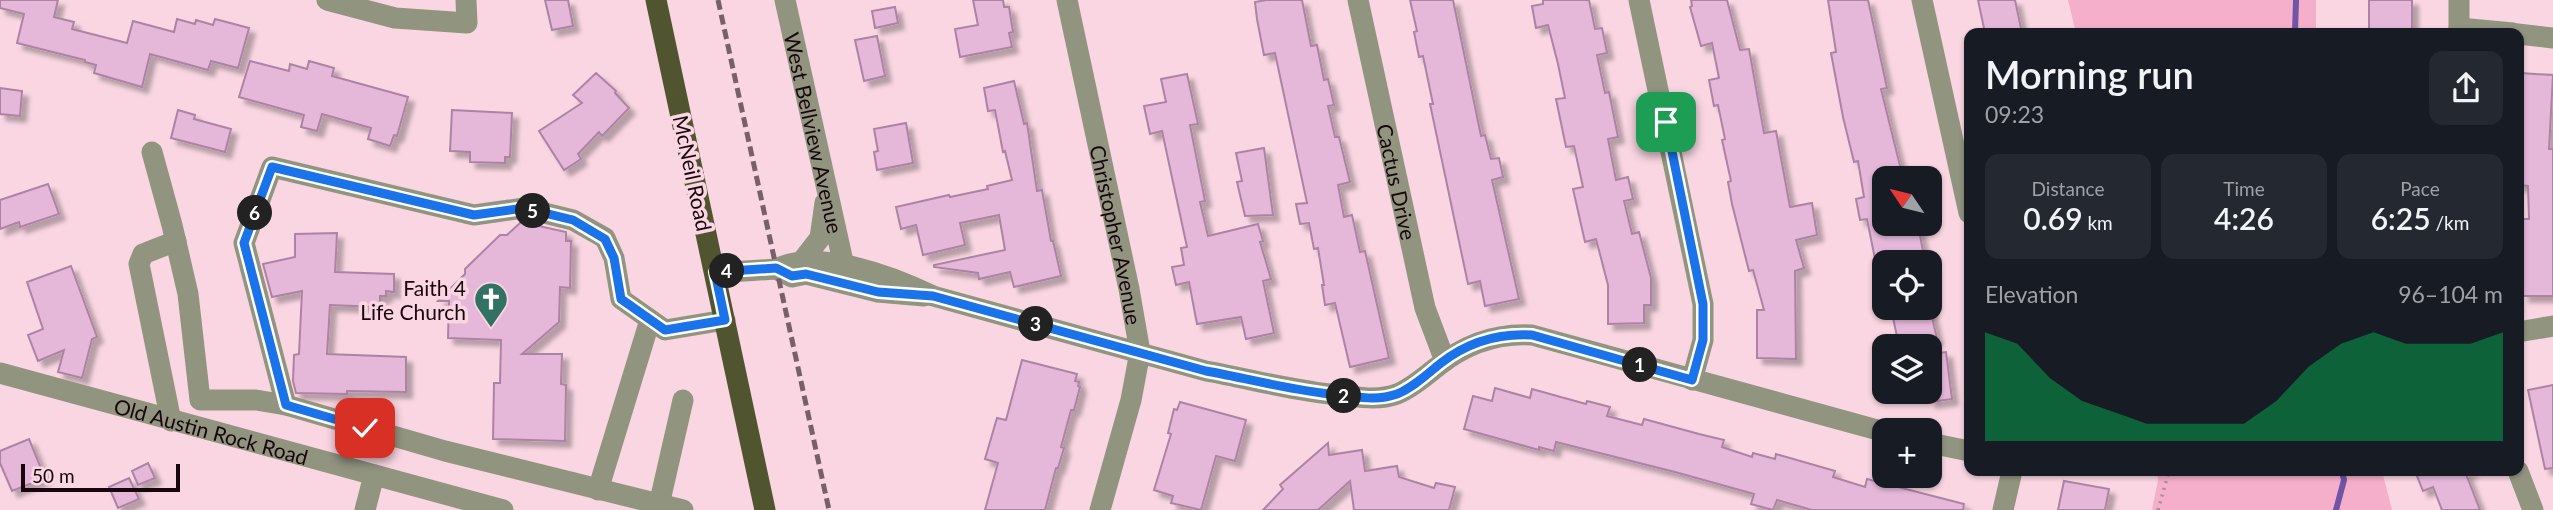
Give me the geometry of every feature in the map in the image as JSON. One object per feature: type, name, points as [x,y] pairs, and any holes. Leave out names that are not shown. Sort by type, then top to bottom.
[{"type":"main road","name":"McNeil Road","points":[[656,0],[765,510]]},
{"type":"street","points":[[327,0],[395,18],[467,23],[466,0]]},
{"type":"street","name":"West Bellview Avenue","points":[[785,0],[844,266]]},
{"type":"street","name":"Christopher Avenue","points":[[1067,0],[1140,352],[1131,400],[1100,510]]},
{"type":"street","name":"Cactus Drive","points":[[1358,0],[1425,307],[1444,360]]},
{"type":"street","points":[[1639,0],[1703,304],[1703,340],[1692,380]]},
{"type":"street","points":[[1922,0],[1964,190]]},
{"type":"street","points":[[2459,0],[2459,28]]},
{"type":"street","points":[[2524,35],[2553,38]]},
{"type":"street","points":[[152,152],[188,295],[200,400]]},
{"type":"street","points":[[286,405],[244,243],[272,167],[474,215],[524,208],[573,220],[605,239],[614,258],[621,299],[665,330],[725,320]]},
{"type":"street","points":[[802,261],[820,238],[827,187]]},
{"type":"street","points":[[176,241],[143,254],[139,264],[179,423]]},
{"type":"street","points":[[715,272],[776,268],[789,262],[802,261],[844,266],[896,278],[933,296],[1206,371],[1271,386],[1378,399],[1399,393],[1415,384],[1457,351],[1481,341],[1500,336],[1532,335],[1872,428]]},
{"type":"street","points":[[776,268],[792,276],[806,274],[878,292],[933,296]]},
{"type":"street","points":[[598,491],[650,320]]},
{"type":"street","points":[[2524,331],[2553,326]]},
{"type":"street","name":"Old Austin Rock Road","points":[[0,373],[503,510]]},
{"type":"street","points":[[179,423],[200,400],[256,400],[286,405],[445,451],[683,510]]},
{"type":"street","points":[[659,505],[682,400]]},
{"type":"street","points":[[1942,445],[1964,450]]},
{"type":"street","points":[[365,510],[374,475]]},
{"type":"street","points":[[2003,510],[2011,476]]},
{"type":"street","points":[[2520,476],[2533,510]]},
{"type":"path","points":[[2158,510],[2168,476]]},
{"type":"shaded area","points":[[2068,0],[2316,0],[2316,28],[2075,28]]},
{"type":"shaded area","points":[[2158,476],[2383,476],[2392,510],[2152,510]]},
{"type":"building","points":[[0,0],[58,0],[54,17],[74,22],[72,29],[127,43],[133,21],[174,32],[177,19],[195,24],[196,20],[213,25],[215,19],[249,28],[238,68],[211,61],[208,70],[150,54],[142,87],[94,73],[96,65],[85,60],[17,43],[24,14],[0,8]]},
{"type":"building","points":[[545,0],[568,0],[573,26],[552,30]]},
{"type":"building","points":[[973,0],[1003,0],[1004,7],[1009,7],[1013,32],[1009,33],[1012,47],[960,57],[955,29],[978,25]]},
{"type":"building","points":[[1302,0],[1311,46],[1317,45],[1324,80],[1328,79],[1334,105],[1328,106],[1350,182],[1338,185],[1344,217],[1352,215],[1360,252],[1365,251],[1389,358],[1350,367],[1335,303],[1325,305],[1318,248],[1314,249],[1309,223],[1300,224],[1296,204],[1307,203],[1275,53],[1264,55],[1257,19],[1255,2]]},
{"type":"building","points":[[1410,0],[1453,0],[1481,136],[1485,135],[1491,159],[1499,158],[1503,177],[1492,180],[1519,299],[1485,306],[1480,281],[1468,284],[1430,104],[1433,104],[1423,56],[1419,57]]},
{"type":"building","points":[[1543,0],[1589,0],[1595,29],[1602,28],[1607,53],[1597,55],[1605,93],[1609,92],[1618,137],[1608,139],[1616,180],[1628,177],[1633,199],[1624,201],[1632,234],[1639,232],[1651,278],[1651,305],[1644,305],[1644,323],[1608,324],[1608,285],[1596,239],[1585,242],[1573,189],[1583,187],[1574,146],[1566,147],[1556,99],[1565,98],[1558,64],[1548,25],[1536,28],[1532,6],[1543,4]]},
{"type":"building","points":[[1691,0],[1727,0],[1740,50],[1749,49],[1764,133],[1776,131],[1790,207],[1812,203],[1817,235],[1796,240],[1804,268],[1795,271],[1796,359],[1757,358],[1757,310],[1764,310],[1753,270],[1749,271],[1732,204],[1728,182],[1731,181],[1722,140],[1725,139],[1718,105],[1714,106],[1709,80],[1719,78],[1712,43],[1701,46],[1690,7]]},
{"type":"building","points":[[1828,0],[1868,0],[1887,88],[1881,89],[1900,166],[1872,166],[1872,236],[1920,236],[1923,250],[1873,250],[1867,219],[1860,220],[1856,199],[1864,197],[1858,161],[1854,162],[1843,117],[1831,53],[1836,52]]},
{"type":"building","points":[[1978,0],[2015,0],[2021,28],[1984,28]]},
{"type":"building","points":[[2369,0],[2412,0],[2412,28],[2369,28]]},
{"type":"building","points":[[895,7],[898,23],[875,28],[872,11]]},
{"type":"building","points":[[877,36],[885,76],[864,81],[855,40]]},
{"type":"building","points":[[250,61],[289,71],[290,64],[307,69],[309,61],[334,68],[332,76],[408,97],[397,136],[394,135],[390,146],[368,139],[371,128],[322,114],[317,131],[301,127],[304,115],[239,97]]},
{"type":"building","points":[[596,73],[616,91],[629,108],[602,136],[599,132],[578,154],[581,159],[564,170],[539,131],[582,103],[573,95]]},
{"type":"building","points":[[2524,73],[2553,75],[2549,149],[2553,149],[2553,296],[2524,296],[2524,219],[2529,219],[2528,186],[2524,186]]},
{"type":"building","points":[[1187,74],[1198,124],[1190,125],[1205,201],[1200,202],[1208,236],[1258,224],[1263,241],[1260,242],[1271,279],[1263,281],[1274,333],[1246,339],[1241,317],[1197,324],[1189,282],[1176,285],[1172,267],[1184,265],[1181,248],[1187,247],[1162,131],[1150,134],[1144,106],[1166,102],[1161,79]]},
{"type":"building","points":[[1014,81],[1024,124],[1027,123],[1037,191],[1042,190],[1051,241],[1061,276],[1014,287],[1010,272],[979,279],[978,273],[934,267],[1005,250],[999,215],[960,223],[965,245],[923,255],[916,225],[901,229],[896,207],[988,189],[987,186],[1012,180],[1005,151],[1003,152],[995,110],[988,111],[984,88]]},
{"type":"building","points":[[0,88],[22,91],[20,116],[0,114]]},
{"type":"building","points":[[178,110],[195,115],[194,119],[231,129],[225,152],[171,138]]},
{"type":"building","points":[[452,110],[512,113],[510,157],[505,157],[505,163],[470,162],[470,152],[450,151]]},
{"type":"building","points":[[906,123],[913,163],[877,170],[874,152],[878,151],[874,129]]},
{"type":"building","points":[[1264,148],[1273,215],[1245,216],[1237,182],[1242,181],[1236,153]]},
{"type":"building","points":[[48,184],[59,214],[20,227],[19,222],[0,229],[0,200]]},
{"type":"building","name":"Faith 4 Life Church","points":[[521,222],[566,232],[566,241],[571,241],[570,288],[560,287],[559,322],[522,354],[562,354],[561,384],[566,385],[565,441],[493,439],[494,383],[500,383],[501,340],[448,338],[449,301],[438,301],[465,274],[465,269],[500,235],[507,235]]},
{"type":"building","points":[[337,233],[335,272],[394,274],[394,292],[386,291],[386,296],[380,296],[380,307],[330,305],[327,354],[406,357],[406,392],[296,393],[293,381],[294,355],[299,354],[302,291],[272,297],[263,264],[295,257],[295,234]]},
{"type":"building","points":[[71,266],[97,337],[92,339],[82,378],[58,372],[64,350],[38,361],[28,335],[43,329],[27,282]]},
{"type":"building","points":[[1894,320],[1933,320],[1936,334],[1896,334]]},
{"type":"building","points":[[1942,352],[1946,352],[1952,399],[1942,400]]},
{"type":"building","points":[[1022,360],[1077,374],[1075,381],[1079,382],[1080,387],[1074,410],[1071,410],[1061,447],[1064,448],[1045,510],[985,510],[998,463],[985,459],[997,418],[1006,420]]},
{"type":"building","points":[[2553,385],[2553,468],[2545,469],[2528,390]]},
{"type":"building","points":[[1495,388],[1530,398],[1532,389],[1586,404],[1587,401],[1610,407],[1607,416],[1642,425],[1644,419],[1724,440],[1722,447],[1752,457],[1753,453],[1775,459],[1776,454],[1835,471],[1833,477],[1865,487],[1867,479],[1872,480],[1872,488],[1902,488],[1964,504],[1963,510],[1812,510],[1777,500],[1773,510],[1751,504],[1754,494],[1675,472],[1556,442],[1554,451],[1539,447],[1539,450],[1464,429],[1473,396],[1492,401]]},
{"type":"building","points":[[1180,402],[1246,420],[1235,461],[1216,456],[1201,510],[1171,503],[1173,496],[1154,490],[1171,434],[1168,433],[1174,409],[1177,410]]},
{"type":"building","points":[[29,439],[45,478],[12,491],[0,463],[0,451]]},
{"type":"building","points":[[1328,443],[1329,455],[1362,450],[1365,471],[1397,466],[1399,477],[1434,488],[1436,483],[1455,487],[1449,510],[1354,510],[1350,481],[1318,510],[1263,510],[1283,489],[1280,485]]},
{"type":"building","points":[[148,463],[155,478],[138,485],[132,471]]},
{"type":"building","points":[[2417,476],[2467,476],[2480,510],[2442,510],[2433,487],[2423,491]]},
{"type":"building","points":[[129,478],[139,499],[118,508],[109,487]]},
{"type":"building","points":[[2064,481],[2109,489],[2105,510],[2058,510]]},
{"type":"waterway","points":[[2295,28],[2296,0]]},
{"type":"waterway","points":[[2336,510],[2343,476]]},
{"type":"railway","points":[[718,0],[829,510]]},
{"type":"place","name":"Faith 4 Life Church","points":[[491,329]]},
{"type":"route","points":[[365,428],[286,405],[244,243],[272,167],[474,215],[524,208],[573,220],[605,239],[614,258],[621,299],[665,330],[725,320],[715,272],[776,268],[792,276],[806,274],[893,295],[933,296],[1206,371],[1271,386],[1378,399],[1399,393],[1415,384],[1457,351],[1500,336],[1532,335],[1692,380],[1703,340],[1703,304],[1666,122]]}]
